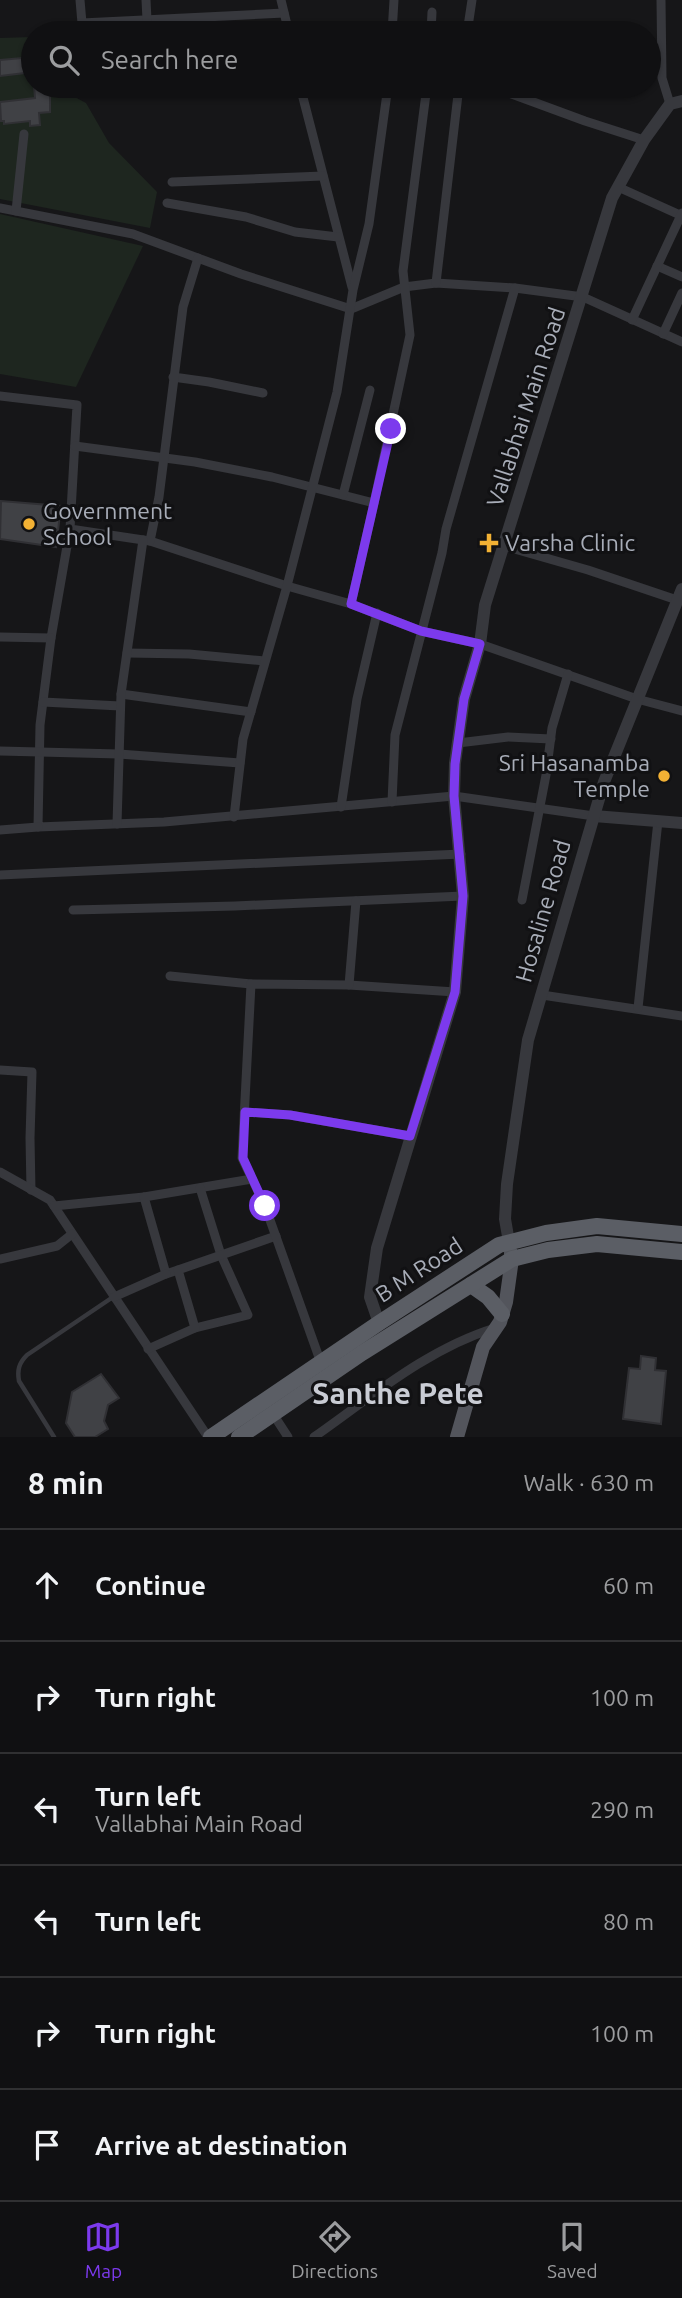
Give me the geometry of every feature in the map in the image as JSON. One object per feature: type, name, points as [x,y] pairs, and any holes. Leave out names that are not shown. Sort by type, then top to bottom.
[{"type":"highway","name":"B M Road","points":[[209,1437],[499,1245],[545,1233],[597,1226],[682,1234]]},
{"type":"highway","points":[[239,1437],[362,1353],[512,1259],[548,1250],[597,1244],[682,1252]]},
{"type":"highway","points":[[471,1285],[488,1297],[498,1321]]},
{"type":"main road","name":"Hosaline Road","points":[[457,1437],[483,1347],[506,1302],[512,1259],[509,1242]]},
{"type":"street","points":[[80,0],[82,21]]},
{"type":"street","points":[[146,0],[147,20]]},
{"type":"street","points":[[281,0],[286,21]]},
{"type":"street","points":[[393,21],[394,0]]},
{"type":"street","points":[[468,21],[471,0]]},
{"type":"street","points":[[661,0],[662,78],[676,102]]},
{"type":"street","points":[[432,12],[432,21]]},
{"type":"street","points":[[125,21],[284,13]]},
{"type":"street","points":[[303,98],[353,290]]},
{"type":"street","points":[[234,817],[243,739],[287,586],[337,392],[353,290],[369,224],[386,98]]},
{"type":"street","points":[[351,604],[411,335],[403,271],[425,98]]},
{"type":"street","points":[[436,283],[458,98]]},
{"type":"street","points":[[522,98],[644,140]]},
{"type":"street","name":"Vallabhai Main Road","points":[[379,1323],[370,1297],[377,1248],[455,992],[463,896],[454,796],[458,743],[464,699],[480,644],[485,605],[608,211],[644,140],[676,102]]},
{"type":"street","points":[[16,211],[24,134]]},
{"type":"street","points":[[172,182],[323,176]]},
{"type":"street","points":[[618,187],[682,215],[632,320]]},
{"type":"street","points":[[167,203],[246,217],[295,232],[338,237]]},
{"type":"street","points":[[0,208],[133,234],[351,309],[404,287],[436,283],[515,288],[583,297],[682,342]]},
{"type":"street","points":[[117,824],[121,694],[146,541],[159,497],[183,307],[198,258]]},
{"type":"street","points":[[657,266],[682,277]]},
{"type":"street","points":[[392,802],[395,735],[442,554],[446,529],[515,288]]},
{"type":"street","points":[[663,334],[682,293]]},
{"type":"street","points":[[173,377],[263,393]]},
{"type":"street","points":[[343,495],[370,390]]},
{"type":"street","points":[[0,397],[77,405],[70,529],[43,702],[38,827]]},
{"type":"street","points":[[75,446],[272,477],[374,503]]},
{"type":"street","points":[[70,529],[146,541],[351,604],[421,631],[480,644],[637,699],[682,711]]},
{"type":"street","points":[[504,546],[679,600]]},
{"type":"street","name":"Hosaline Road","points":[[509,1242],[505,1219],[506,1184],[528,1040],[604,782],[679,600]]},
{"type":"street","points":[[341,807],[357,699],[377,613]]},
{"type":"street","points":[[0,637],[51,638]]},
{"type":"street","points":[[127,653],[189,654],[265,661]]},
{"type":"street","points":[[522,900],[551,739],[568,674]]},
{"type":"street","points":[[121,694],[251,712]]},
{"type":"street","points":[[43,702],[120,706]]},
{"type":"street","points":[[458,743],[508,737],[551,739]]},
{"type":"street","points":[[0,751],[119,754],[240,763]]},
{"type":"street","points":[[0,830],[234,817],[454,796],[594,817],[682,823]]},
{"type":"street","points":[[638,1008],[658,821]]},
{"type":"street","points":[[0,875],[461,854]]},
{"type":"street","points":[[73,910],[463,896]]},
{"type":"street","points":[[349,985],[356,901]]},
{"type":"street","points":[[170,976],[251,984],[349,985],[455,992]]},
{"type":"street","points":[[251,984],[243,1158],[276,1237],[321,1363]]},
{"type":"street","points":[[542,995],[682,1016]]},
{"type":"street","points":[[0,1070],[32,1072],[31,1190]]},
{"type":"street","points":[[245,1112],[290,1115],[410,1136]]},
{"type":"street","points":[[0,1172],[50,1200],[209,1437]]},
{"type":"street","points":[[54,1206],[144,1197],[253,1179]]},
{"type":"street","points":[[148,1349],[195,1328],[248,1315],[221,1255],[200,1188]]},
{"type":"street","points":[[144,1197],[166,1274]]},
{"type":"street","points":[[0,1259],[57,1245],[72,1234]]},
{"type":"street","points":[[114,1297],[166,1274],[276,1237]]},
{"type":"street","points":[[178,1270],[195,1328]]},
{"type":"street","points":[[314,1437],[428,1358],[498,1321]]},
{"type":"street","points":[[273,1414],[288,1437]]},
{"type":"lane","points":[[54,1437],[19,1381],[17,1373],[21,1361],[114,1297]]},
{"type":"shaded area","points":[[21,37],[21,98],[77,98],[86,103],[109,143],[157,192],[150,228],[0,199],[0,38]]},
{"type":"shaded area","points":[[0,214],[143,246],[76,387],[0,374]]},
{"type":"building","points":[[21,58],[21,73],[0,76],[0,60]]},
{"type":"building","points":[[50,98],[50,112],[39,113],[40,125],[30,126],[30,121],[4,124],[4,121],[1,121],[0,102]]},
{"type":"building","name":"Government School","points":[[1,501],[61,506],[56,547],[0,539]]},
{"type":"building","points":[[641,1356],[656,1358],[655,1370],[666,1371],[661,1424],[623,1419],[629,1368],[640,1369]]},
{"type":"building","points":[[101,1374],[119,1398],[108,1405],[104,1421],[108,1429],[95,1437],[75,1437],[66,1423],[72,1392]]},
{"type":"place","name":"Government School","points":[[29,524]]},
{"type":"place","name":"Varsha Clinic","points":[[489,543]]},
{"type":"place","name":"Sri Hasanamba Temple","points":[[664,776]]},
{"type":"district","name":"Santhe Pete","points":[[398,1394]]},
{"type":"route","points":[[265,1206],[243,1158],[245,1112],[290,1115],[410,1136],[455,992],[463,896],[454,796],[455,764],[464,699],[480,644],[421,631],[351,604],[391,429]]}]
